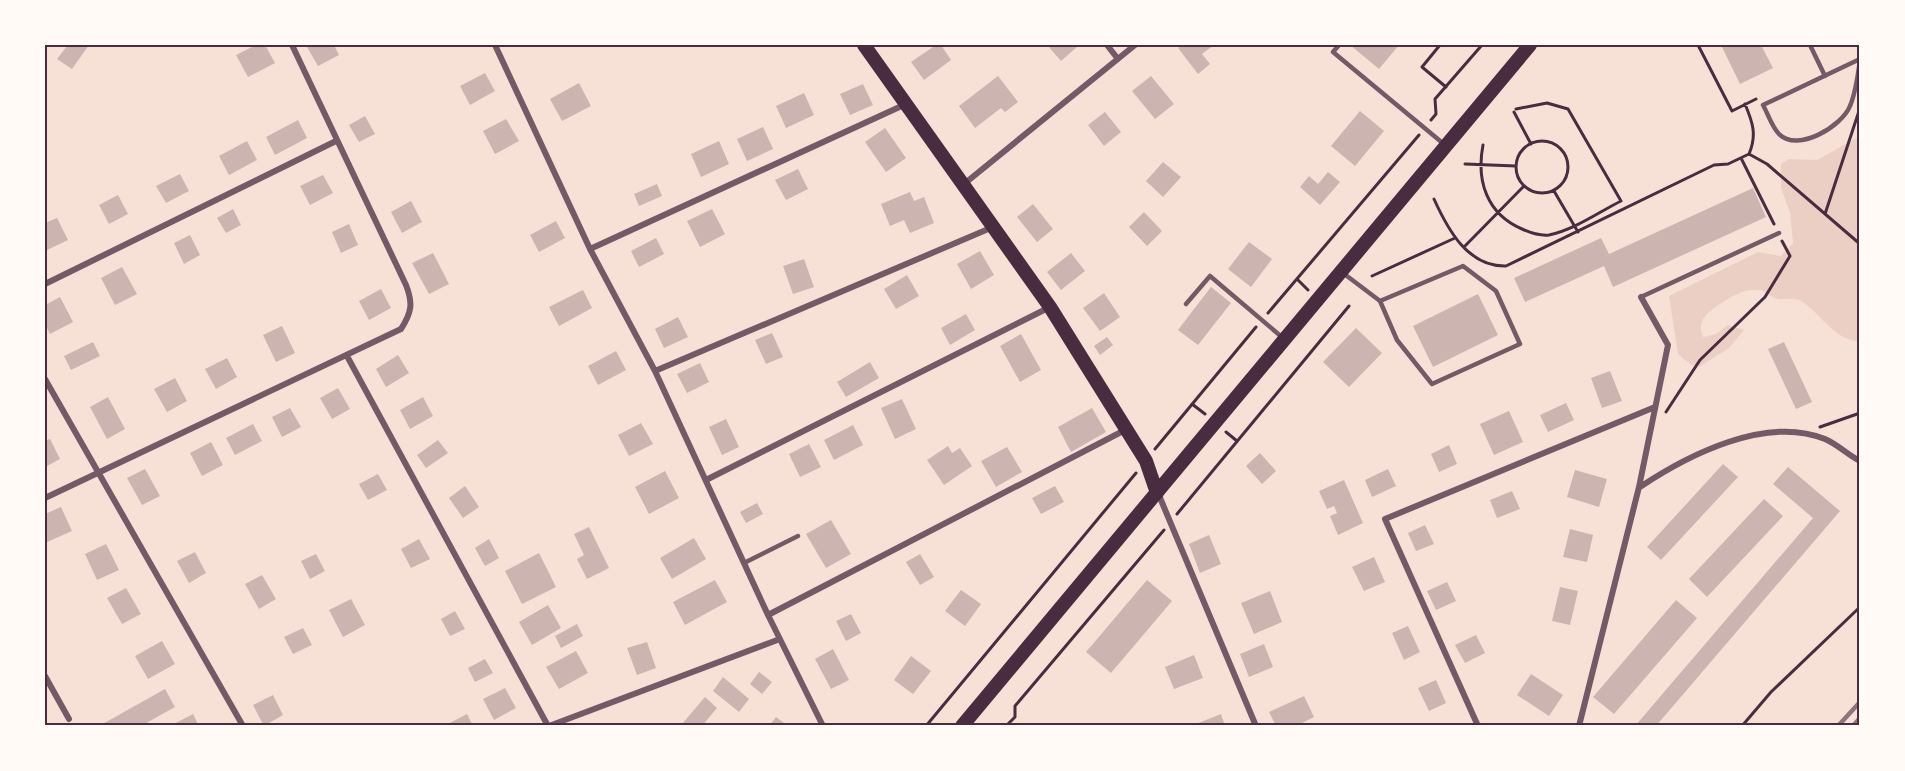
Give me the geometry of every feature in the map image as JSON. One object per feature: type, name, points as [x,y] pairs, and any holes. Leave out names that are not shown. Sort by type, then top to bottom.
[{"type":"main road","points":[[864,45],[1050,307],[1146,461],[1157,493]]},
{"type":"main road","points":[[962,726],[1530,45]]},
{"type":"street","points":[[45,498],[347,356],[401,329],[410,316],[412,302],[292,45]]},
{"type":"street","points":[[495,45],[590,249],[655,371],[768,615],[823,726]]},
{"type":"street","points":[[1107,45],[1118,59]]},
{"type":"street","points":[[964,184],[1135,45]]},
{"type":"street","points":[[590,249],[907,104]]},
{"type":"street","points":[[45,284],[336,141]]},
{"type":"street","points":[[655,371],[993,227]]},
{"type":"street","points":[[1579,726],[1639,487],[1668,345],[1641,297]]},
{"type":"street","points":[[706,480],[1050,307]]},
{"type":"street","points":[[347,356],[549,726],[780,639]]},
{"type":"street","points":[[45,379],[243,726]]},
{"type":"street","points":[[1478,726],[1385,519],[1655,407]]},
{"type":"street","points":[[768,615],[1126,429]]},
{"type":"street","points":[[1639,487],[1674,464],[1718,446],[1768,432],[1801,433],[1826,439],[1860,461]]},
{"type":"street","points":[[1157,493],[1256,726]]},
{"type":"street","points":[[45,676],[69,718]]},
{"type":"lane","points":[[1339,45],[1333,52],[1447,146]]},
{"type":"lane","points":[[1810,45],[1825,76]]},
{"type":"lane","points":[[1860,59],[1850,107],[1841,120],[1807,139],[1790,141],[1780,134],[1763,105],[1860,59]]},
{"type":"lane","points":[[1641,297],[1779,233]]},
{"type":"lane","points":[[1341,271],[1380,301],[1397,340],[1432,384],[1520,344],[1496,291],[1463,266],[1380,301]]},
{"type":"lane","points":[[1186,304],[1210,276],[1285,338]]},
{"type":"lane","points":[[744,563],[798,536]]},
{"type":"path","points":[[1440,45],[1422,67],[1446,87]]},
{"type":"path","points":[[926,726],[1436,114],[1435,99],[1482,45]]},
{"type":"path","points":[[1698,45],[1732,111],[1764,95]]},
{"type":"path","points":[[1482,145],[1479,165],[1487,199],[1497,213],[1516,227],[1533,234],[1548,235],[1621,201],[1568,109],[1547,103],[1515,110],[1531,144]]},
{"type":"path","points":[[1434,199],[1455,237],[1464,247],[1490,266],[1506,266],[1714,165],[1741,160],[1749,154],[1755,141],[1754,126],[1745,104]]},
{"type":"path","points":[[1825,214],[1860,106]]},
{"type":"path","points":[[1546,141],[1556,145],[1564,153],[1568,163],[1568,174],[1563,184],[1544,194],[1533,192],[1524,186],[1518,177],[1516,166],[1518,156],[1531,144],[1546,141]]},
{"type":"path","points":[[1749,154],[1767,165],[1860,244]]},
{"type":"path","points":[[1650,436],[1700,360],[1765,297],[1790,256],[1741,160]]},
{"type":"path","points":[[1465,164],[1516,166]]},
{"type":"path","points":[[1464,247],[1524,186]]},
{"type":"path","points":[[1554,190],[1578,232]]},
{"type":"path","points":[[1372,276],[1455,237]]},
{"type":"path","points":[[1801,433],[1860,413]]},
{"type":"path","points":[[1742,726],[1772,692],[1860,607]]},
{"type":"shaded area","points":[[1860,136],[1860,341],[1851,340],[1835,332],[1801,301],[1778,299],[1761,290],[1752,290],[1728,299],[1703,319],[1701,328],[1703,337],[1716,334],[1728,325],[1744,330],[1729,348],[1699,367],[1690,364],[1678,354],[1669,296],[1758,252],[1781,256],[1793,243],[1790,213],[1781,188],[1781,164],[1789,159],[1817,160]]},
{"type":"building","points":[[68,45],[89,45],[72,69],[57,59]]},
{"type":"building","points":[[256,45],[265,45],[275,63],[248,77],[236,55]]},
{"type":"building","points":[[334,45],[339,55],[318,66],[307,47]]},
{"type":"building","points":[[936,45],[941,45],[951,60],[924,80],[911,62]]},
{"type":"building","points":[[1049,45],[1075,45],[1077,47],[1061,61]]},
{"type":"building","points":[[1183,45],[1214,45],[1202,54],[1210,64],[1198,74],[1178,48]]},
{"type":"building","points":[[1350,45],[1399,45],[1379,69]]},
{"type":"building","points":[[1721,45],[1761,45],[1773,68],[1740,84]]},
{"type":"building","points":[[485,73],[495,91],[470,105],[460,86]]},
{"type":"building","points":[[998,76],[1018,102],[1005,112],[1001,108],[975,128],[959,106]]},
{"type":"building","points":[[1151,76],[1174,104],[1155,119],[1132,91]]},
{"type":"building","points":[[579,83],[591,106],[562,121],[550,99]]},
{"type":"building","points":[[863,84],[873,105],[850,115],[840,94]]},
{"type":"building","points":[[804,93],[814,115],[786,128],[776,106]]},
{"type":"building","points":[[1360,111],[1384,131],[1355,166],[1331,146]]},
{"type":"building","points":[[1105,112],[1121,132],[1104,146],[1088,125]]},
{"type":"building","points":[[365,116],[375,134],[359,142],[349,125]]},
{"type":"building","points":[[506,119],[519,141],[495,154],[483,131]]},
{"type":"building","points":[[298,120],[307,138],[275,155],[266,137]]},
{"type":"building","points":[[763,127],[773,149],[747,161],[737,139]]},
{"type":"building","points":[[885,128],[906,158],[886,172],[865,142]]},
{"type":"building","points":[[247,141],[257,160],[229,175],[219,156]]},
{"type":"building","points":[[719,141],[729,164],[701,177],[691,154]]},
{"type":"building","points":[[1163,162],[1181,177],[1163,197],[1146,181]]},
{"type":"building","points":[[798,169],[808,189],[786,200],[775,180]]},
{"type":"building","points":[[1328,172],[1340,182],[1320,205],[1300,187],[1309,176],[1318,184]]},
{"type":"building","points":[[180,174],[189,191],[166,203],[156,186]]},
{"type":"building","points":[[323,175],[333,193],[310,205],[300,186]]},
{"type":"building","points":[[657,184],[662,196],[639,206],[634,194]]},
{"type":"building","points":[[1753,188],[1766,217],[1613,287],[1604,266],[1525,302],[1514,278],[1601,238],[1609,254]]},
{"type":"building","points":[[910,192],[914,201],[924,197],[934,223],[910,233],[904,220],[890,226],[881,204]]},
{"type":"building","points":[[118,195],[128,214],[109,224],[99,205]]},
{"type":"building","points":[[411,201],[422,222],[402,233],[391,212]]},
{"type":"building","points":[[1033,204],[1053,229],[1037,242],[1017,217]]},
{"type":"building","points":[[233,209],[241,225],[226,233],[217,218]]},
{"type":"building","points":[[712,209],[725,234],[700,247],[687,221]]},
{"type":"building","points":[[1144,212],[1162,231],[1147,246],[1129,227]]},
{"type":"building","points":[[57,218],[68,240],[45,251],[45,223]]},
{"type":"building","points":[[556,221],[565,238],[539,252],[530,235]]},
{"type":"building","points":[[349,224],[358,245],[341,253],[332,232]]},
{"type":"building","points":[[190,235],[200,255],[184,264],[174,243]]},
{"type":"building","points":[[656,238],[664,254],[639,267],[631,251]]},
{"type":"building","points":[[1249,242],[1272,259],[1251,287],[1228,269]]},
{"type":"building","points":[[980,251],[994,275],[971,289],[957,264]]},
{"type":"building","points":[[433,253],[449,284],[429,294],[412,263]]},
{"type":"building","points":[[1071,253],[1085,271],[1061,290],[1047,272]]},
{"type":"building","points":[[804,259],[814,287],[793,294],[783,266]]},
{"type":"building","points":[[122,267],[137,294],[115,305],[101,278]]},
{"type":"building","points":[[907,275],[919,296],[896,309],[884,289]]},
{"type":"building","points":[[1211,287],[1231,303],[1198,345],[1178,330]]},
{"type":"building","points":[[381,289],[391,308],[369,320],[359,301]]},
{"type":"building","points":[[583,290],[592,308],[559,326],[549,307]]},
{"type":"building","points":[[1104,293],[1120,317],[1100,331],[1083,308]]},
{"type":"building","points":[[1478,294],[1498,335],[1433,367],[1413,326]]},
{"type":"building","points":[[60,297],[73,322],[50,334],[45,324],[45,305]]},
{"type":"building","points":[[966,314],[975,330],[950,345],[941,328]]},
{"type":"building","points":[[678,317],[688,337],[664,348],[655,329]]},
{"type":"building","points":[[282,326],[295,353],[276,362],[263,335]]},
{"type":"building","points":[[1356,328],[1382,353],[1349,387],[1323,362]]},
{"type":"building","points":[[772,333],[783,357],[766,364],[755,340]]},
{"type":"building","points":[[1021,334],[1041,370],[1020,382],[1000,346]]},
{"type":"building","points":[[1107,337],[1113,345],[1100,355],[1094,346]]},
{"type":"building","points":[[93,342],[100,356],[71,370],[64,356]]},
{"type":"building","points":[[1784,342],[1812,402],[1796,409],[1768,349]]},
{"type":"building","points":[[616,351],[626,370],[598,385],[588,366]]},
{"type":"building","points":[[398,355],[409,373],[386,387],[376,369]]},
{"type":"building","points":[[227,358],[237,377],[216,389],[205,369]]},
{"type":"building","points":[[870,362],[879,378],[846,397],[837,382]]},
{"type":"building","points":[[700,363],[709,382],[687,393],[677,374]]},
{"type":"building","points":[[1610,371],[1622,401],[1602,408],[1591,378]]},
{"type":"building","points":[[175,378],[187,401],[167,412],[154,389]]},
{"type":"building","points":[[338,388],[350,409],[332,419],[320,398]]},
{"type":"building","points":[[108,397],[125,429],[107,439],[90,407]]},
{"type":"building","points":[[423,397],[433,416],[410,429],[400,410]]},
{"type":"building","points":[[902,399],[916,429],[895,439],[881,408]]},
{"type":"building","points":[[1566,403],[1574,420],[1548,432],[1540,415]]},
{"type":"building","points":[[290,408],[301,427],[282,437],[272,417]]},
{"type":"building","points":[[1092,408],[1106,432],[1071,452],[1058,427]]},
{"type":"building","points":[[1509,411],[1523,442],[1494,455],[1480,424]]},
{"type":"building","points":[[726,419],[739,447],[722,455],[709,427]]},
{"type":"building","points":[[641,423],[653,444],[629,456],[618,435]]},
{"type":"building","points":[[253,424],[262,441],[235,455],[226,438]]},
{"type":"building","points":[[853,425],[863,445],[834,460],[824,440]]},
{"type":"building","points":[[50,439],[60,459],[45,467],[45,441]]},
{"type":"building","points":[[438,440],[448,453],[426,468],[417,455]]},
{"type":"building","points":[[211,442],[223,465],[202,476],[190,453]]},
{"type":"building","points":[[809,444],[821,467],[800,477],[789,454]]},
{"type":"building","points":[[1449,445],[1457,464],[1439,472],[1431,454]]},
{"type":"building","points":[[948,446],[952,453],[960,448],[972,466],[944,485],[927,460]]},
{"type":"building","points":[[1007,447],[1022,472],[996,487],[981,461]]},
{"type":"building","points":[[1260,453],[1276,471],[1262,484],[1246,466]]},
{"type":"building","points":[[1723,464],[1738,477],[1661,560],[1647,547]]},
{"type":"building","points":[[1788,467],[1840,511],[1656,726],[1635,726],[1813,518],[1773,484]]},
{"type":"building","points":[[145,469],[160,496],[142,505],[127,478]]},
{"type":"building","points":[[1388,469],[1396,486],[1372,497],[1365,480]]},
{"type":"building","points":[[1575,470],[1607,479],[1599,507],[1567,497]]},
{"type":"building","points":[[665,471],[679,498],[649,514],[635,487]]},
{"type":"building","points":[[378,474],[387,490],[368,500],[359,484]]},
{"type":"building","points":[[1344,480],[1363,523],[1338,535],[1330,516],[1337,513],[1334,506],[1327,509],[1319,491]]},
{"type":"building","points":[[465,486],[479,507],[463,518],[449,498]]},
{"type":"building","points":[[1055,486],[1064,502],[1041,514],[1032,498]]},
{"type":"building","points":[[1512,491],[1520,509],[1497,518],[1490,500]]},
{"type":"building","points":[[1764,499],[1783,516],[1707,597],[1689,579]]},
{"type":"building","points":[[757,503],[763,514],[746,523],[740,512]]},
{"type":"building","points":[[61,507],[72,531],[45,543],[45,514]]},
{"type":"building","points":[[831,520],[851,554],[826,568],[806,534]]},
{"type":"building","points":[[1425,525],[1434,544],[1416,551],[1408,533]]},
{"type":"building","points":[[589,527],[609,568],[587,579],[577,559],[584,555],[574,534]]},
{"type":"building","points":[[1570,529],[1593,535],[1587,562],[1563,557]]},
{"type":"building","points":[[1209,535],[1221,564],[1200,573],[1189,544]]},
{"type":"building","points":[[694,538],[706,559],[672,579],[660,558]]},
{"type":"building","points":[[419,539],[430,559],[411,568],[401,549]]},
{"type":"building","points":[[489,539],[499,558],[485,566],[475,548]]},
{"type":"building","points":[[106,544],[119,570],[97,580],[85,554]]},
{"type":"building","points":[[195,552],[206,573],[189,583],[177,561]]},
{"type":"building","points":[[539,553],[556,587],[522,604],[505,571]]},
{"type":"building","points":[[316,554],[325,571],[310,579],[301,561]]},
{"type":"building","points":[[920,554],[934,577],[920,585],[906,562]]},
{"type":"building","points":[[1374,557],[1385,582],[1364,591],[1352,567]]},
{"type":"building","points":[[262,575],[276,599],[259,609],[245,584]]},
{"type":"building","points":[[715,580],[727,602],[685,625],[673,602]]},
{"type":"building","points":[[1147,580],[1172,601],[1111,673],[1086,652]]},
{"type":"building","points":[[1447,582],[1456,601],[1436,610],[1427,591]]},
{"type":"building","points":[[1560,587],[1578,591],[1570,625],[1552,621]]},
{"type":"building","points":[[126,588],[141,614],[122,624],[107,598]]},
{"type":"building","points":[[961,590],[981,604],[965,626],[945,611]]},
{"type":"building","points":[[1270,591],[1282,622],[1254,634],[1241,603]]},
{"type":"building","points":[[351,599],[365,625],[343,637],[329,610]]},
{"type":"building","points":[[1676,600],[1697,618],[1614,714],[1593,697]]},
{"type":"building","points":[[548,605],[561,628],[532,645],[519,622]]},
{"type":"building","points":[[455,611],[465,629],[450,636],[441,619]]},
{"type":"building","points":[[851,614],[861,633],[846,641],[836,621]]},
{"type":"building","points":[[577,624],[583,636],[561,648],[555,636]]},
{"type":"building","points":[[1408,626],[1420,652],[1404,660],[1392,633]]},
{"type":"building","points":[[303,628],[312,645],[293,654],[284,637]]},
{"type":"building","points":[[1476,635],[1485,653],[1465,663],[1455,645]]},
{"type":"building","points":[[162,641],[175,664],[148,679],[135,656]]},
{"type":"building","points":[[647,642],[656,668],[637,675],[627,648]]},
{"type":"building","points":[[1264,644],[1273,667],[1249,677],[1240,654]]},
{"type":"building","points":[[833,649],[849,680],[831,689],[815,659]]},
{"type":"building","points":[[576,651],[588,673],[559,689],[546,667]]},
{"type":"building","points":[[1194,655],[1203,678],[1174,689],[1165,667]]},
{"type":"building","points":[[911,656],[931,671],[913,694],[894,680]]},
{"type":"building","points":[[485,659],[493,673],[475,682],[468,668]]},
{"type":"building","points":[[759,672],[772,682],[762,694],[750,684]]},
{"type":"building","points":[[1531,674],[1563,695],[1549,716],[1517,695]]},
{"type":"building","points":[[723,677],[749,699],[739,712],[713,691]]},
{"type":"building","points":[[1436,680],[1446,703],[1429,711],[1418,688]]},
{"type":"building","points":[[505,688],[516,708],[494,720],[483,699]]},
{"type":"building","points":[[165,689],[175,707],[141,726],[99,726]]},
{"type":"building","points":[[273,695],[283,715],[264,726],[253,705]]},
{"type":"building","points":[[1304,696],[1314,717],[1296,726],[1276,726],[1269,712]]},
{"type":"building","points":[[705,697],[717,708],[702,726],[684,726],[682,724]]},
{"type":"building","points":[[193,714],[199,726],[170,726]]},
{"type":"building","points":[[467,714],[473,726],[444,726]]},
{"type":"building","points":[[1221,714],[1225,726],[1191,726]]},
{"type":"building","points":[[776,717],[788,726],[769,726]]},
{"type":"railway","points":[[1838,726],[1860,702]]},
{"type":"railway","points":[[1853,726],[1860,718]]}]
